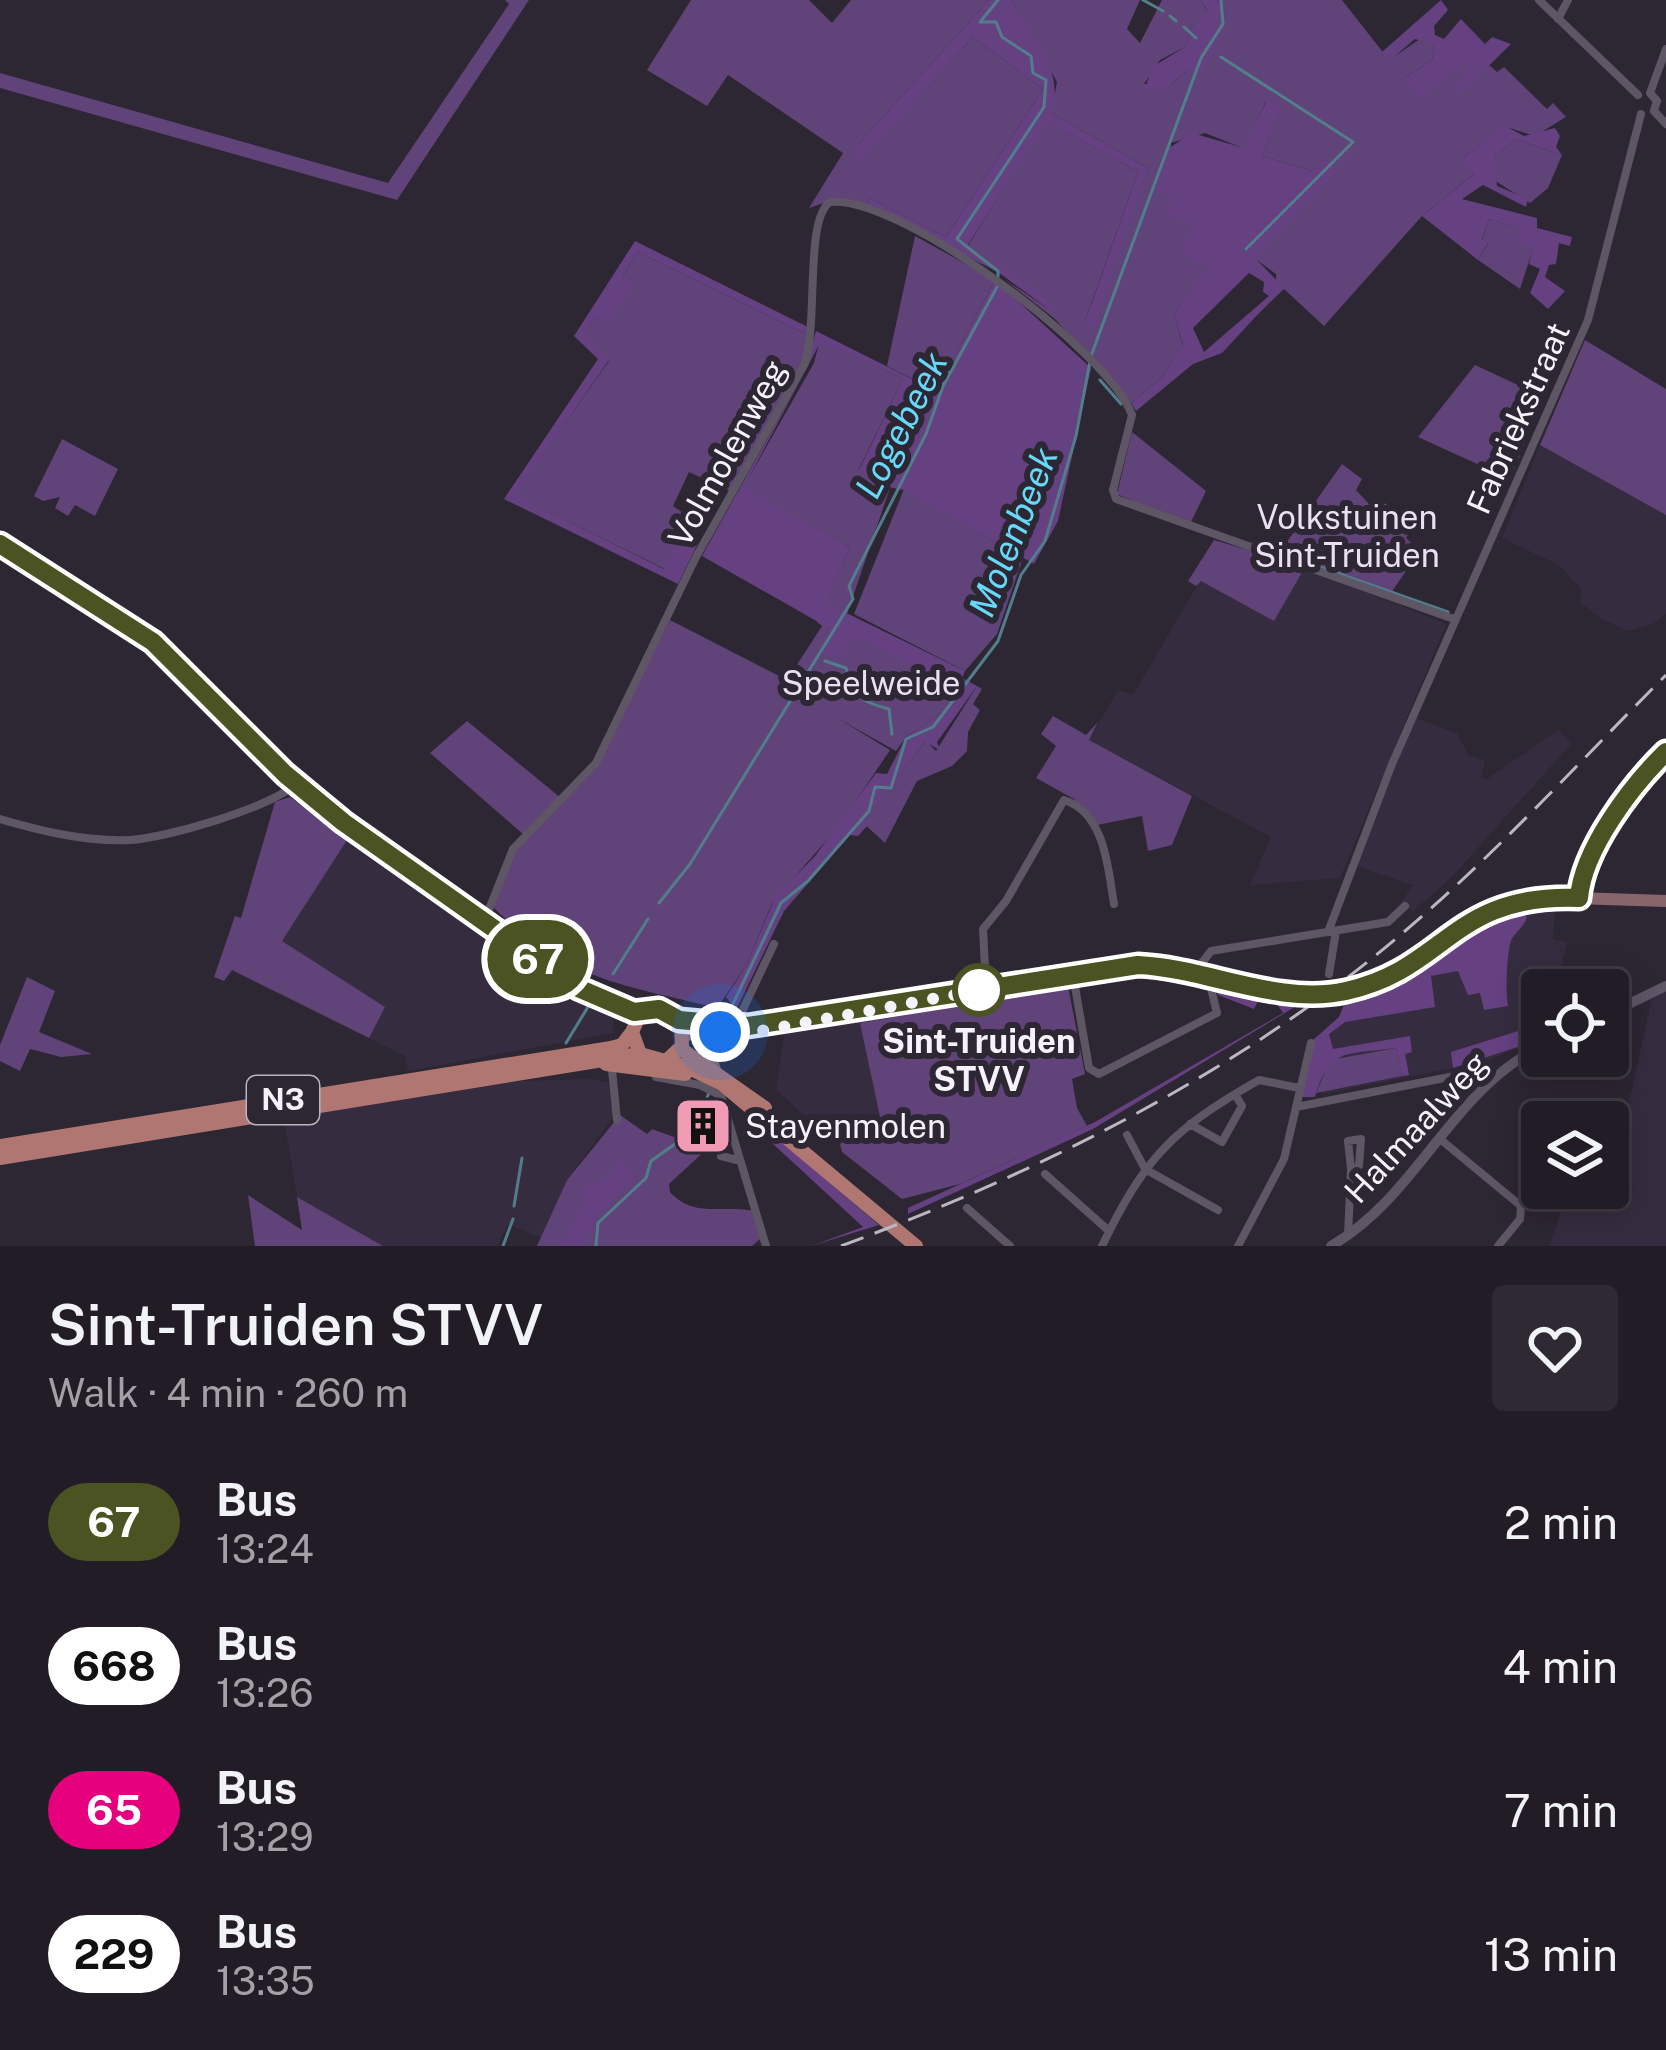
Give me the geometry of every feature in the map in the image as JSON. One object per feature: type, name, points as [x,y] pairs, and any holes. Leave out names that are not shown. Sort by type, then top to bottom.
[{"type":"main road","points":[[668,1060],[682,1043],[730,1030],[1138,965],[1305,994],[1360,987],[1406,966],[1468,919],[1524,898],[1666,901]]},
{"type":"main road","points":[[640,1054],[635,1023],[659,1009],[679,1020],[730,1030]]},
{"type":"main road","points":[[679,1020],[682,1043]]},
{"type":"main road","name":"N3","points":[[0,1146],[611,1048],[635,1023]]},
{"type":"main road","points":[[715,1070],[708,1048],[730,1030]]},
{"type":"main road","name":"N3","points":[[682,1043],[754,1097],[788,1135],[916,1246]]},
{"type":"main road","name":"N3","points":[[0,1158],[640,1054],[668,1060],[788,1135]]},
{"type":"main road","points":[[584,1064],[679,1073],[737,1102]]},
{"type":"street","points":[[1539,0],[1638,95]]},
{"type":"street","points":[[1558,19],[1568,0]]},
{"type":"street","points":[[1650,93],[1666,49]]},
{"type":"street","points":[[1638,95],[1650,93]]},
{"type":"street","points":[[1650,93],[1657,101],[1654,111]]},
{"type":"street","points":[[1638,95],[1634,104],[1641,114],[1654,111]]},
{"type":"street","points":[[1654,111],[1666,124]]},
{"type":"street","name":"Fabriekstraat","points":[[1329,974],[1332,932],[1454,619],[1588,320],[1641,114]]},
{"type":"street","name":"Volmolenweg","points":[[484,922],[514,849],[596,763],[696,557],[804,365],[814,330],[817,219],[824,205],[846,202],[878,212],[970,263],[1018,295],[1087,357],[1132,415],[1113,490],[1116,499],[1454,619]]},
{"type":"street","points":[[0,544],[153,642],[285,774],[343,822],[635,1023]]},
{"type":"street","points":[[1579,898],[1582,878],[1626,795],[1666,752]]},
{"type":"street","points":[[0,819],[47,832],[132,840],[238,813],[296,784]]},
{"type":"street","points":[[986,989],[983,929],[1006,902],[1064,800],[1100,833],[1114,904]]},
{"type":"street","points":[[1072,975],[1089,1068],[1099,1075],[1217,1013],[1201,973],[1211,951],[1388,922],[1405,906]]},
{"type":"street","points":[[730,1030],[774,944]]},
{"type":"street","points":[[1629,1004],[1666,986]]},
{"type":"street","points":[[1238,1246],[1279,1171],[1311,1043]]},
{"type":"street","name":"Halmaalweg","points":[[1331,1246],[1376,1216],[1486,1083],[1521,1060]]},
{"type":"street","points":[[584,1064],[700,1085],[737,1102],[727,1121],[766,1246]]},
{"type":"street","points":[[612,1070],[617,1120]]},
{"type":"street","points":[[1296,1107],[1451,1077],[1471,1075],[1486,1083]]},
{"type":"street","name":"Halmaalweg","points":[[1438,1114],[1451,1077]]},
{"type":"street","points":[[1102,1246],[1160,1147],[1258,1080],[1299,1088]]},
{"type":"street","points":[[1190,1124],[1222,1142],[1243,1106],[1235,1094]]},
{"type":"street","points":[[1127,1135],[1145,1168],[1218,1210]]},
{"type":"street","points":[[1440,1139],[1521,1206],[1520,1219],[1498,1246]]},
{"type":"street","points":[[721,1156],[738,1160]]},
{"type":"street","points":[[1348,1236],[1351,1168]]},
{"type":"street","points":[[1045,1174],[1109,1231]]},
{"type":"street","points":[[967,1208],[1010,1246]]},
{"type":"shaded area","points":[[989,0],[1011,0],[1044,54],[1054,83],[1051,113],[1148,168],[1094,327],[1084,325],[1138,172],[1047,121],[966,248],[995,266],[998,262],[1054,305],[1050,310],[1007,277],[867,204],[870,198],[946,237],[1043,89],[973,37],[863,161],[851,152]]},
{"type":"shaded area","points":[[1201,0],[1216,0],[1227,15],[1224,34],[1201,73],[1188,70],[1170,85],[1144,92],[1152,67],[1185,47],[1191,28],[1207,10]]},
{"type":"shaded area","points":[[1441,0],[1448,10],[1434,26],[1435,35],[1444,39],[1461,19],[1485,44],[1492,37],[1511,44],[1460,94],[1452,85],[1470,69],[1465,63],[1419,100],[1403,79],[1432,60],[1434,45],[1415,39],[1389,61],[1382,52]]},
{"type":"shaded area","points":[[1267,100],[1282,106],[1262,156],[1312,171],[1325,158],[1339,171],[1255,258],[1283,287],[1222,353],[1193,364],[1136,411],[1131,403],[1162,377],[1183,345],[1174,314],[1208,267],[1182,254],[1192,224],[1168,215],[1173,197],[1156,189],[1166,150],[1192,133],[1244,148]],"holes":[[[1249,273],[1264,282],[1263,292],[1269,296],[1204,352],[1193,328]]]},
{"type":"shaded area","points":[[1503,125],[1524,136],[1555,128],[1560,136],[1556,147],[1562,155],[1516,139],[1494,157],[1497,186],[1528,199],[1526,207],[1483,185],[1462,199],[1537,218],[1537,228],[1572,237],[1570,246],[1559,243],[1556,264],[1549,265],[1545,277],[1565,291],[1548,309],[1530,293],[1540,269],[1529,264],[1533,247],[1520,242],[1522,229],[1489,219],[1482,239],[1488,243],[1478,260],[1422,216],[1474,174],[1462,159]]},
{"type":"shaded area","points":[[635,241],[810,328],[810,336],[638,252],[623,275],[635,282],[608,325],[595,317],[584,335],[609,360],[515,495],[664,569],[679,535],[697,545],[678,584],[504,499],[598,359],[574,336]]},
{"type":"shaded area","points":[[995,280],[1091,368],[1058,521],[1034,564],[904,490],[877,485],[859,470],[903,379],[821,341],[744,487],[850,547],[826,603],[965,671],[959,686],[944,682],[935,698],[916,696],[925,672],[861,639],[851,640],[842,658],[822,653],[834,631],[702,556],[805,371],[816,331],[936,391]]},
{"type":"shaded area","points":[[1540,445],[1666,515],[1666,614],[1653,624],[1628,631],[1600,618],[1581,603],[1581,589],[1559,565],[1502,538]]},
{"type":"shaded area","points":[[1305,567],[1446,624],[1340,878],[1250,885],[1271,837],[1089,740],[1118,690],[1133,695],[1200,581]]},
{"type":"shaded area","points":[[966,680],[977,686],[937,742],[940,750],[925,742],[863,822],[867,826],[858,836],[850,835],[784,911],[736,1010],[726,997],[746,966],[775,897],[815,856],[876,773],[887,774],[906,737],[943,712]]},
{"type":"shaded area","points":[[1415,718],[1457,733],[1468,755],[1485,761],[1481,777],[1487,779],[1558,730],[1572,743],[1448,881],[1413,911],[1400,904],[1413,885],[1356,866]]},
{"type":"shaded area","points":[[351,834],[603,1008],[613,1020],[613,1033],[408,1071],[405,1056],[369,1038],[384,1007],[282,941]]},
{"type":"shaded area","points":[[1509,909],[1524,911],[1527,917],[1510,944],[1508,1006],[1484,1010],[1480,993],[1468,995],[1458,971],[1431,976],[1435,1007],[1345,1022],[1329,1034],[1333,1049],[1410,1036],[1412,1052],[1405,1054],[1409,1075],[1402,1076],[1396,1048],[1353,1053],[1327,1069],[1315,1097],[1301,1097],[1313,1040],[1339,1017],[1346,1000],[1410,973]]},
{"type":"shaded area","points":[[1555,910],[1553,939],[1567,943],[1560,969],[1521,969],[1521,1047],[1483,1062],[1322,1094],[1315,1040],[1518,911]]},
{"type":"shaded area","points":[[1216,986],[1303,1002],[1093,1129],[908,1214],[908,1208],[1095,1122],[1283,1013],[1276,1003],[1259,999],[1254,1009],[1218,995]]},
{"type":"shaded area","points":[[1666,991],[1666,1246],[1550,1246],[1561,1209],[1629,1209],[1629,1102],[1652,999]]},
{"type":"shaded area","points":[[878,1014],[895,1113],[820,1130],[776,1090],[784,1034]]},
{"type":"shaded area","points":[[1521,1030],[1521,1046],[1453,1068],[1451,1052]]},
{"type":"shaded area","points":[[494,1082],[608,1082],[614,1116],[567,1180],[542,1238],[508,1224],[497,1246],[383,1246],[297,1197],[284,1119]]},
{"type":"shaded area","points":[[750,1114],[879,1225],[811,1246],[863,1227],[745,1118]]},
{"type":"shaded area","points":[[621,1159],[637,1176],[595,1217],[585,1246],[562,1246],[584,1202],[582,1189],[609,1177]]},
{"type":"green space","points":[[505,0],[529,0],[397,200],[0,88],[0,73],[388,183],[509,4]]},
{"type":"green space","points":[[691,0],[809,0],[832,23],[851,0],[989,0],[852,151],[863,160],[973,37],[1043,89],[946,237],[870,198],[867,204],[836,199],[809,208],[843,153],[728,75],[707,106],[647,70]]},
{"type":"green space","points":[[1011,0],[1140,0],[1127,29],[1140,43],[1162,0],[1201,0],[1207,11],[1191,28],[1185,47],[1160,60],[1144,84],[1170,85],[1188,70],[1227,15],[1216,0],[1342,0],[1389,60],[1423,37],[1434,45],[1432,60],[1403,79],[1465,62],[1471,69],[1460,93],[1489,65],[1497,72],[1504,67],[1547,109],[1553,103],[1566,117],[1535,136],[1503,126],[1463,158],[1475,173],[1422,216],[1324,326],[1284,289],[1256,316],[1276,292],[1276,274],[1254,258],[1338,171],[1312,171],[1262,156],[1281,107],[1266,101],[1245,149],[1205,133],[1171,143],[1173,197],[1193,224],[1209,267],[1174,314],[1183,346],[1162,377],[1131,403],[1055,319],[1004,279],[1050,310],[966,249],[1046,120],[1138,172],[1084,324],[1148,168],[1051,113],[1057,82]]},
{"type":"green space","points":[[1516,139],[1562,155],[1548,188],[1530,203],[1494,180],[1494,157]]},
{"type":"green space","points":[[1489,219],[1523,229],[1534,246],[1520,289],[1478,260],[1488,244],[1482,240]]},
{"type":"green space","points":[[915,236],[995,280],[936,391],[887,366]]},
{"type":"green space","points":[[638,252],[810,336],[800,368],[729,491],[689,472],[673,506],[695,521],[687,539],[680,535],[665,569],[514,495],[609,361],[583,336],[595,317],[607,324],[634,282],[623,275]]},
{"type":"green space","name":"Speelweide","points":[[820,340],[903,379],[859,469],[876,485],[890,488],[846,617],[966,680],[943,712],[906,737],[896,751],[837,718],[890,750],[839,826],[772,903],[746,966],[717,1008],[624,985],[572,965],[520,932],[493,907],[512,854],[594,770],[670,620],[787,680],[822,626],[817,622],[850,547],[743,488],[814,363]]},
{"type":"green space","points":[[1585,340],[1666,389],[1666,515],[1540,445]]},
{"type":"green space","points":[[1475,365],[1544,397],[1510,479],[1418,437]]},
{"type":"green space","points":[[1132,432],[1206,491],[1189,526],[1117,494]]},
{"type":"green space","points":[[62,439],[118,469],[95,516],[75,505],[68,516],[55,508],[60,497],[43,501],[34,496]]},
{"type":"green space","name":"Volkstuinen Sint-Truiden","points":[[1342,464],[1362,479],[1356,490],[1369,504],[1373,498],[1417,519],[1406,538],[1426,557],[1420,567],[1412,562],[1391,593],[1279,553]]},
{"type":"green space","points":[[904,489],[1023,558],[997,634],[965,671],[854,614]]},
{"type":"green space","points":[[1214,540],[1305,567],[1274,621],[1201,581],[1196,586],[1188,581]]},
{"type":"green space","points":[[977,686],[982,689],[973,704],[980,710],[968,732],[967,751],[952,766],[917,781],[885,843],[862,822],[926,741],[936,751]]},
{"type":"green space","points":[[1053,716],[1086,735],[1098,722],[1089,740],[1192,796],[1172,845],[1148,851],[1142,816],[1097,825],[1074,799],[1036,778],[1056,746],[1041,734]]},
{"type":"green space","points":[[467,721],[561,798],[523,834],[430,753]]},
{"type":"green space","points":[[290,797],[301,805],[307,802],[351,834],[282,941],[385,1007],[369,1038],[232,970],[224,981],[214,977],[235,916],[241,918],[275,802]]},
{"type":"green space","points":[[27,977],[55,991],[39,1032],[92,1054],[61,1057],[30,1049],[20,1071],[0,1061],[0,1045]]},
{"type":"green space","points":[[1068,986],[1085,1074],[1072,1079],[1077,1108],[1087,1126],[960,1184],[902,1199],[842,1152],[838,1136],[882,1126],[860,1023]]},
{"type":"green space","points":[[1396,1048],[1402,1076],[1316,1093],[1330,1060]]},
{"type":"green space","points":[[620,1115],[647,1134],[652,1129],[674,1137],[689,1130],[707,1149],[669,1184],[670,1192],[699,1208],[754,1211],[760,1239],[752,1246],[537,1246],[567,1180]]},
{"type":"green space","points":[[248,1195],[302,1230],[297,1197],[383,1246],[255,1246]]},
{"type":"waterway","name":"Logebeek","points":[[998,0],[980,22],[996,22],[1002,37],[1031,56],[1033,73],[1046,80],[1044,107],[957,239],[998,271],[998,277]]},
{"type":"waterway","name":"Logebeek","points":[[1143,0],[1163,11]]},
{"type":"waterway","name":"Molenbeek","points":[[732,1006],[781,903],[808,881],[869,811],[875,787],[891,788],[906,739],[933,727],[998,641],[1021,575],[1045,541],[1076,436],[1091,356],[1201,58],[1223,24],[1221,0]]},
{"type":"waterway","name":"Logebeek","points":[[1170,16],[1176,21]]},
{"type":"waterway","name":"Logebeek","points":[[1184,27],[1196,38]]},
{"type":"waterway","points":[[1221,57],[1353,142],[1246,249]]},
{"type":"waterway","name":"Logebeek","points":[[659,903],[690,864],[853,599],[849,586],[926,434],[943,386],[997,287]]},
{"type":"waterway","points":[[1100,380],[1121,404]]},
{"type":"waterway","points":[[1280,553],[1448,612]]},
{"type":"waterway","points":[[825,661],[846,668],[860,697],[889,709],[892,734]]},
{"type":"waterway","name":"Logebeek","points":[[613,974],[648,919]]},
{"type":"waterway","name":"Logebeek","points":[[566,1043],[591,1002]]},
{"type":"waterway","name":"Molenbeek","points":[[596,1246],[598,1223],[646,1178],[651,1161],[692,1132],[709,1093]]},
{"type":"waterway","name":"Logebeek","points":[[514,1206],[522,1158]]},
{"type":"waterway","name":"Logebeek","points":[[503,1246],[513,1219]]},
{"type":"railway","points":[[841,1246],[1065,1151],[1276,1029],[1342,982],[1439,901],[1666,675]]},
{"type":"bus line","name":"67","points":[[0,544],[142,633],[285,774],[324,801],[343,822],[578,988],[634,1012],[659,1009],[679,1020],[759,1024],[1138,965],[1297,993],[1360,987],[1406,966],[1468,919],[1507,902],[1579,898],[1582,878],[1626,795],[1666,752]]},
{"type":"place","name":"Sint-Truiden STVV","points":[[979,990]]},
{"type":"place","name":"Stayenmolen","points":[[703,1126]]},
{"type":"route","points":[[720,1032],[760,1031],[986,989],[979,990]]}]
